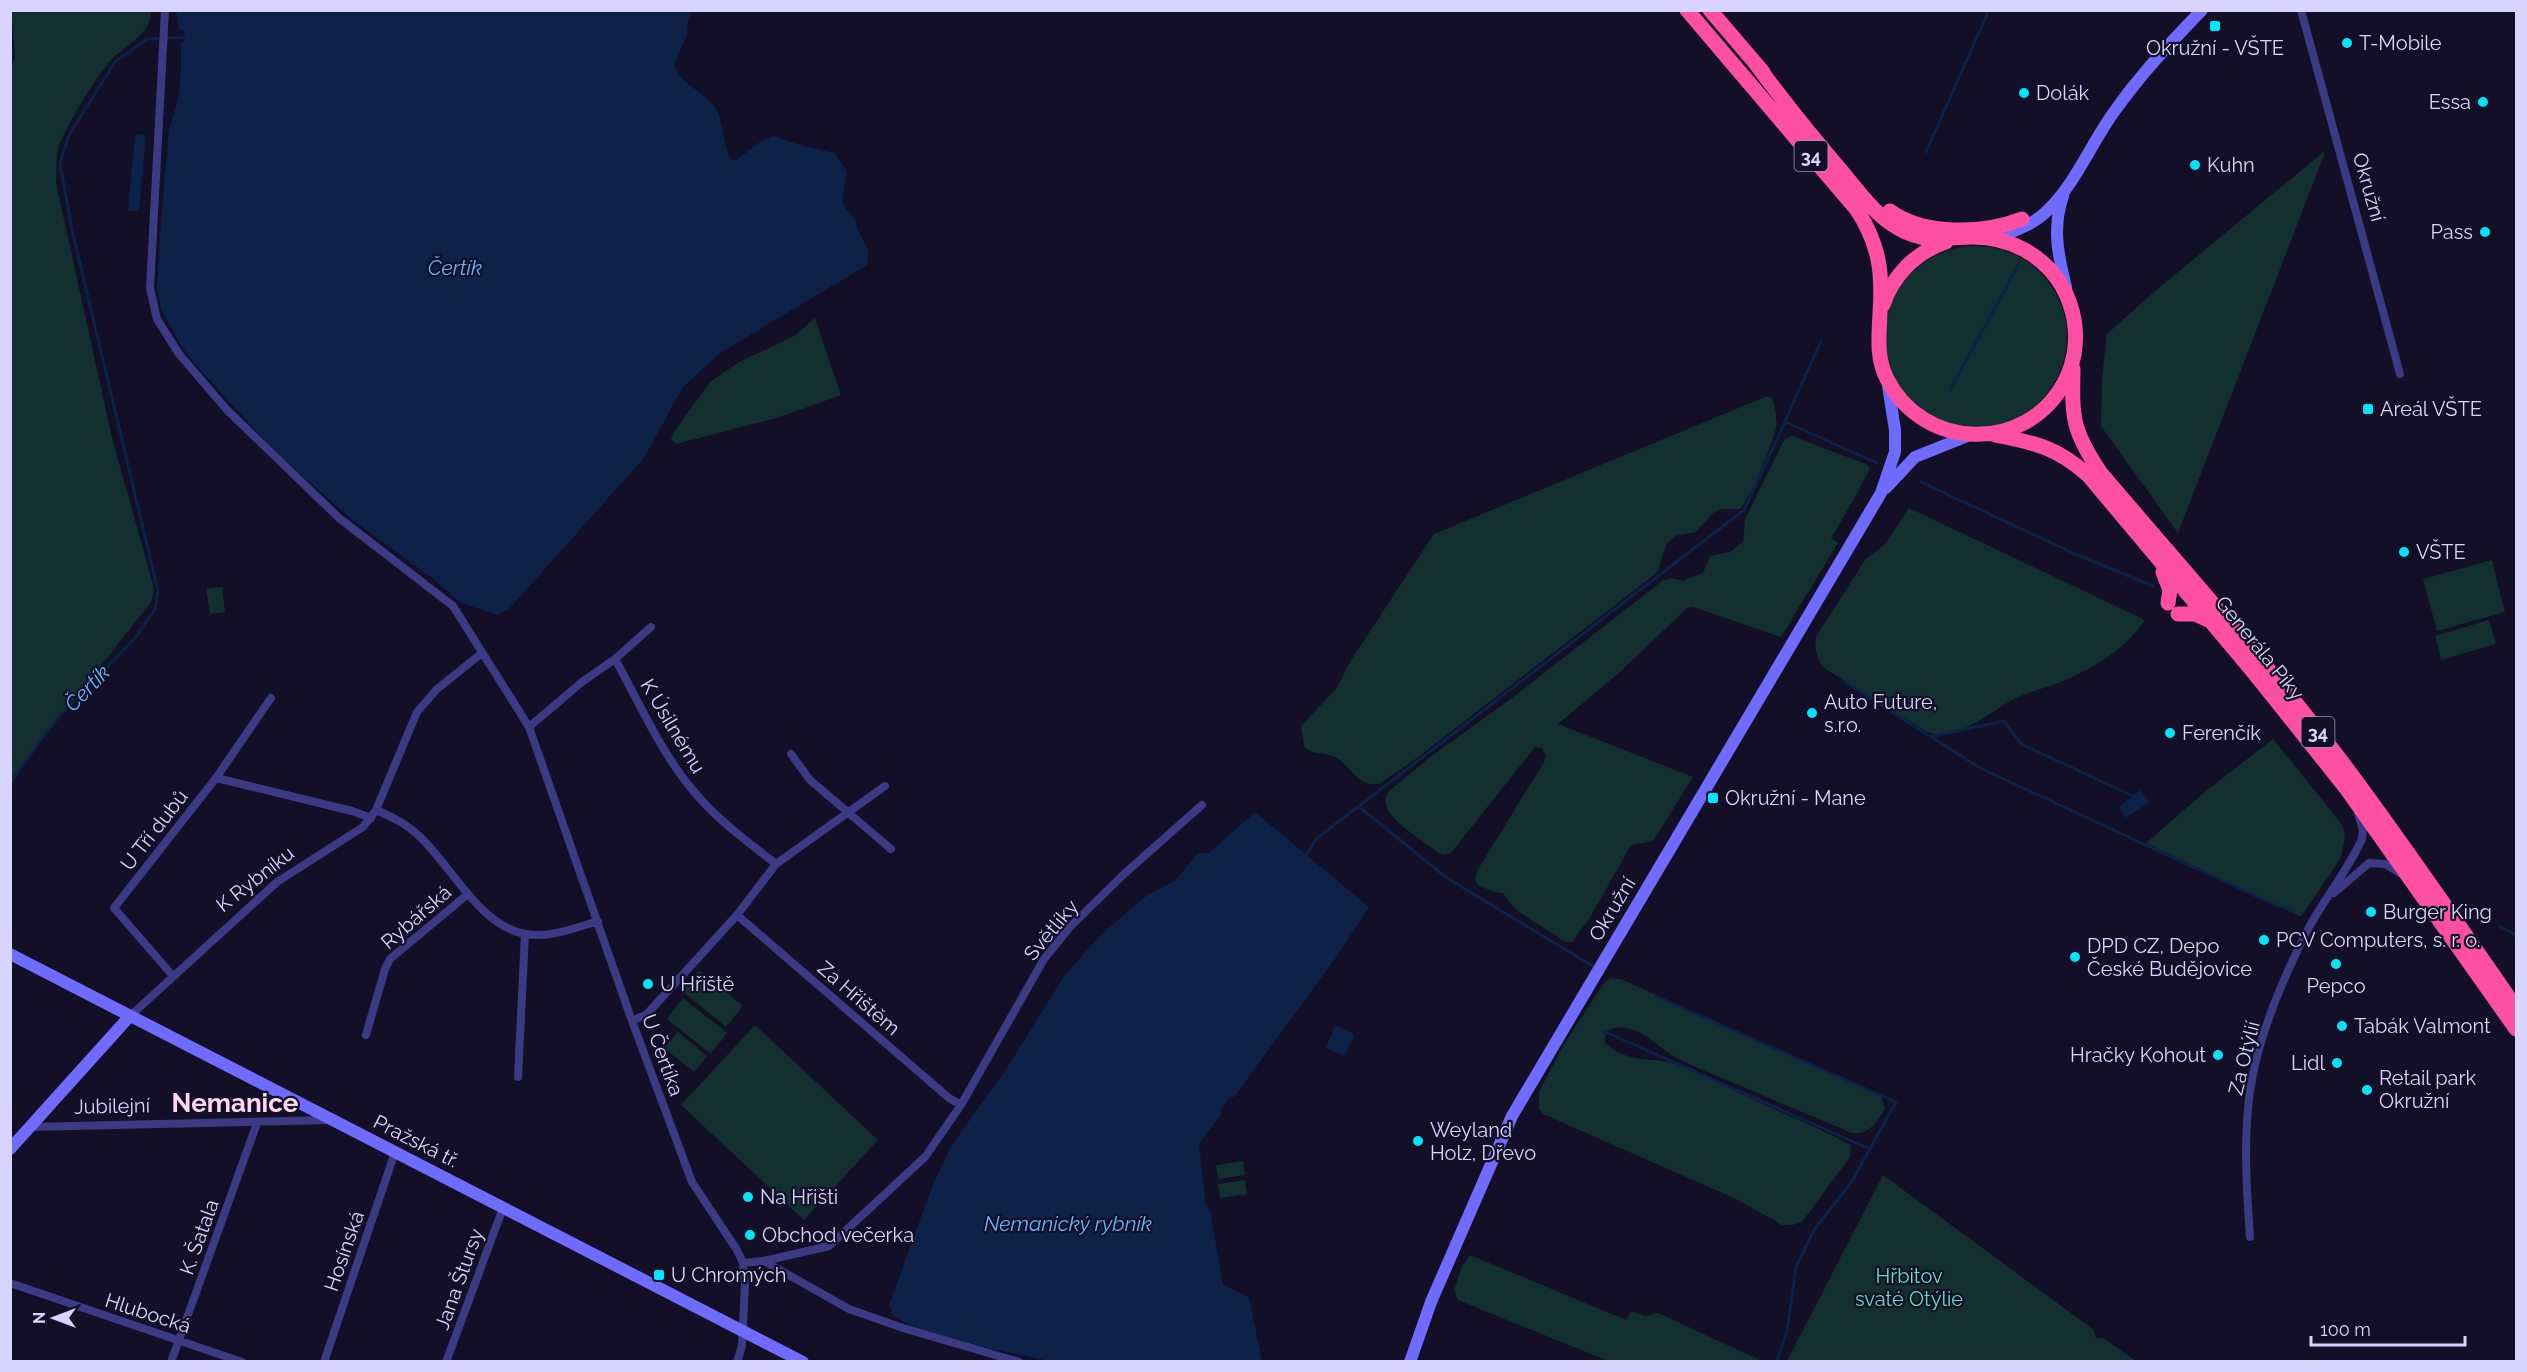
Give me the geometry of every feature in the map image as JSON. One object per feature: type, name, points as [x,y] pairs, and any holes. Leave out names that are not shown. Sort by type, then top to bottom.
[{"type":"highway","name":"34","points":[[1687,10],[1866,223],[1874,239],[1877,252],[1880,314],[1878,346],[1887,378],[1895,393],[1920,418],[1936,427],[1970,435],[1992,434],[2014,428],[2035,417],[2048,405],[2063,384],[2073,359],[2075,327],[2068,297],[2050,269],[2023,248],[1994,239],[1971,237],[1936,246],[1906,266],[1890,288],[1880,314]]},
{"type":"highway","points":[[1710,10],[1860,180],[1900,218],[1918,226],[1947,230],[2001,226],[2022,219]]},
{"type":"highway","points":[[1756,64],[1788,107],[1882,216],[1898,228],[1917,236],[1953,240]]},
{"type":"highway","name":"Generála Píky","points":[[2073,359],[2072,407],[2075,427],[2085,449],[2100,472],[2243,640],[2344,764],[2517,1008]]},
{"type":"highway","name":"Generála Píky","points":[[1992,434],[2050,448],[2071,460],[2088,475],[2211,621],[2346,789],[2416,884],[2517,1029]]},
{"type":"highway","points":[[2157,558],[2170,590],[2173,608],[2211,621]]},
{"type":"main road","points":[[1994,239],[2035,221],[2048,211],[2066,188],[2114,112],[2152,61],[2202,10]]},
{"type":"main road","points":[[2022,219],[2044,205],[2087,152]]},
{"type":"main road","points":[[2066,188],[2058,211],[2056,241],[2068,297]]},
{"type":"main road","name":"Okružní","points":[[1410,1362],[1431,1302],[1512,1116],[1881,493],[1895,452],[1895,430],[1887,378]]},
{"type":"main road","name":"Okružní","points":[[1881,493],[1915,457],[1970,435]]},
{"type":"main road","name":"Pražská tř.","points":[[10,954],[803,1362]]},
{"type":"main road","name":"K Rybníku","points":[[30,1127],[129,1017]]},
{"type":"main road","points":[[10,1149],[30,1127]]},
{"type":"street","name":"U Čertíka","points":[[165,10],[150,288],[157,319],[179,354],[227,410],[339,518],[453,606],[529,727],[632,1021],[693,1182],[743,1263]]},
{"type":"street","name":"Okružní","points":[[2301,10],[2400,374]]},
{"type":"street","points":[[529,727],[582,682],[615,659],[651,627]]},
{"type":"street","name":"K Rybníku","points":[[129,1017],[277,882],[352,835],[371,818],[417,712],[437,689],[482,653]]},
{"type":"street","name":"K Úsilnému","points":[[615,659],[665,751],[695,793],[725,824],[776,864]]},
{"type":"street","name":"U Tří dubů","points":[[173,976],[114,908],[216,778],[271,698]]},
{"type":"street","points":[[790,754],[810,780],[891,849]]},
{"type":"street","points":[[216,778],[371,818]]},
{"type":"street","points":[[632,1021],[647,1014],[737,915],[776,864],[885,786]]},
{"type":"street","name":"Za Otýlií","points":[[2250,1237],[2246,1172],[2247,1127],[2251,1087],[2258,1054],[2287,973],[2308,930],[2328,900],[2362,839],[2360,819],[2346,789]]},
{"type":"street","name":"Světlíky","points":[[961,1105],[1044,958],[1070,927],[1124,874],[1202,805]]},
{"type":"street","name":"Rybářská","points":[[376,810],[404,824],[421,837],[468,894],[497,922],[525,934],[555,934],[598,921]]},
{"type":"street","name":"Za Otýlií","points":[[2328,900],[2369,863],[2385,864],[2416,884]]},
{"type":"street","name":"Rybářská","points":[[366,1035],[390,959],[468,894]]},
{"type":"street","name":"Za Hřištěm","points":[[737,915],[961,1105]]},
{"type":"street","points":[[518,1077],[525,934]]},
{"type":"street","points":[[737,1362],[742,1346],[745,1284],[743,1263],[764,1261],[830,1245],[925,1157],[961,1105]]},
{"type":"street","name":"Jubilejní","points":[[30,1127],[333,1120]]},
{"type":"street","name":"K. Šatala","points":[[171,1362],[257,1123]]},
{"type":"street","name":"Hosínská","points":[[324,1362],[395,1152]]},
{"type":"street","name":"Jana Štursy","points":[[446,1362],[503,1208]]},
{"type":"street","points":[[764,1261],[849,1309],[903,1328],[1019,1362]]},
{"type":"street","name":"Hlubocká","points":[[10,1283],[242,1362]]},
{"type":"green space","points":[[11,10],[151,11],[143,33],[106,66],[75,114],[58,150],[56,183],[112,438],[154,588],[152,601],[11,779],[10,71],[15,57]]},
{"type":"green space","points":[[2326,150],[2178,533],[2101,426],[2102,378],[2107,334],[2155,291]]},
{"type":"green space","points":[[1976,246],[2011,253],[2027,261],[2040,273],[2052,286],[2060,302],[2067,337],[2060,372],[2052,388],[2040,401],[2027,413],[2011,421],[1976,428],[1941,421],[1925,413],[1912,401],[1900,388],[1892,372],[1885,337],[1892,302],[1900,286],[1912,273],[1925,261],[1941,253]]},
{"type":"green space","points":[[815,318],[841,395],[777,418],[676,444],[671,439],[710,382],[739,362],[794,336]]},
{"type":"green space","points":[[1765,397],[1771,397],[1774,404],[1776,428],[1761,470],[1740,509],[1721,509],[1713,513],[1696,532],[1675,536],[1667,544],[1658,572],[1413,761],[1379,784],[1372,784],[1360,779],[1335,757],[1312,752],[1304,746],[1301,726],[1336,689],[1351,660],[1434,534]]},
{"type":"green space","points":[[1792,436],[1866,464],[1870,468],[1831,538],[1838,543],[1781,637],[1693,607],[1687,608],[1620,672],[1558,724],[1693,777],[1653,841],[1631,845],[1591,916],[1572,942],[1566,942],[1519,912],[1503,893],[1478,885],[1475,880],[1477,871],[1544,762],[1546,756],[1542,748],[1535,747],[1451,853],[1445,855],[1438,853],[1394,818],[1386,801],[1388,792],[1430,757],[1508,701],[1662,581],[1672,578],[1683,581],[1703,573],[1710,556],[1730,552],[1743,542],[1745,519],[1785,439]]},
{"type":"green space","points":[[1909,508],[2145,620],[2127,642],[2116,651],[2079,674],[2018,697],[1962,729],[1950,733],[1927,732],[1824,668],[1815,646],[1816,637],[1865,560],[1884,545]]},
{"type":"green space","points":[[2492,560],[2505,612],[2437,631],[2423,579]]},
{"type":"green space","points":[[222,587],[225,612],[210,614],[206,589]]},
{"type":"green space","points":[[2489,620],[2496,644],[2441,660],[2435,636]]},
{"type":"green space","points":[[2273,739],[2333,813],[2343,827],[2345,835],[2341,858],[2301,917],[2146,843],[2207,790]]},
{"type":"green space","points":[[699,970],[743,1006],[726,1027],[682,991]]},
{"type":"green space","points":[[1610,978],[1621,979],[1881,1096],[1885,1109],[1876,1123],[1868,1130],[1852,1133],[1688,1064],[1640,1033],[1624,1028],[1606,1031],[1605,1043],[1624,1055],[1678,1065],[1851,1145],[1850,1157],[1802,1222],[1782,1225],[1736,1199],[1543,1114],[1539,1109],[1539,1092],[1564,1044],[1604,983]]},
{"type":"green space","points":[[683,998],[727,1033],[711,1054],[667,1019]]},
{"type":"green space","points":[[755,1025],[878,1140],[804,1220],[681,1105]]},
{"type":"green space","points":[[678,1032],[707,1056],[694,1072],[664,1048]]},
{"type":"green space","points":[[1243,1161],[1245,1175],[1218,1179],[1216,1165]]},
{"type":"green space","name":"Hřbitov svaté Otýlie","points":[[1883,1175],[2094,1330],[2096,1338],[2103,1338],[2136,1361],[1787,1361]]},
{"type":"green space","points":[[1245,1180],[1247,1194],[1220,1198],[1218,1184]]},
{"type":"green space","points":[[1470,1255],[1626,1320],[1631,1311],[1645,1316],[1658,1313],[1762,1361],[1608,1361],[1458,1300],[1454,1290],[1462,1266]]},
{"type":"water","name":"Čertík","points":[[176,11],[693,11],[688,20],[687,35],[674,65],[682,78],[716,109],[721,120],[730,159],[736,160],[760,142],[773,136],[835,153],[847,172],[842,198],[844,207],[855,218],[857,228],[869,252],[867,265],[720,353],[683,387],[644,458],[509,609],[498,615],[461,603],[432,578],[354,521],[270,446],[194,363],[180,344],[161,309],[157,290],[169,130],[178,100],[181,43],[185,41],[184,31],[179,29]]},
{"type":"water","points":[[135,134],[146,135],[139,211],[128,211]]},
{"type":"water","points":[[2140,790],[2150,802],[2125,818],[2119,807]]},
{"type":"water","name":"Nemanický rybník","points":[[1255,812],[1369,907],[1337,956],[1234,1097],[1229,1097],[1221,1114],[1199,1144],[1206,1206],[1210,1210],[1223,1285],[1249,1297],[1262,1361],[1050,1361],[968,1344],[910,1326],[893,1315],[889,1305],[932,1187],[951,1146],[1005,1071],[1064,976],[1098,938],[1130,909],[1149,894],[1175,881],[1198,853],[1209,853]]},
{"type":"water","points":[[1335,1025],[1351,1032],[1354,1037],[1344,1056],[1326,1048]]},
{"type":"waterway","points":[[1926,152],[1989,10]]},
{"type":"waterway","points":[[10,783],[53,723],[136,637],[155,609],[158,591],[72,230],[60,163],[69,135],[115,62],[147,39],[189,37]]},
{"type":"waterway","points":[[1950,390],[2019,264]]},
{"type":"waterway","points":[[1785,421],[1821,341]]},
{"type":"waterway","points":[[1306,856],[1316,839],[1744,510],[1785,422],[1877,463]]},
{"type":"waterway","points":[[1921,482],[2075,554],[2153,586]]},
{"type":"waterway","points":[[1845,682],[1980,768],[2275,905],[2294,910]]},
{"type":"waterway","points":[[1933,736],[2004,721],[2021,744],[2135,797]]},
{"type":"waterway","points":[[1358,806],[1447,878],[1596,968]]},
{"type":"waterway","points":[[2499,926],[2516,935]]},
{"type":"waterway","points":[[1655,996],[1896,1102],[1852,1181],[1814,1230],[1796,1267],[1787,1332],[1776,1362]]},
{"type":"waterway","points":[[1603,1031],[1870,1149]]},
{"type":"place","name":"Okružní - VŠTE","points":[[2215,26]]},
{"type":"place","name":"T-Mobile","points":[[2347,43]]},
{"type":"place","name":"Dolák","points":[[2024,93]]},
{"type":"place","name":"Essa","points":[[2483,102]]},
{"type":"place","name":"Kuhn","points":[[2195,165]]},
{"type":"place","name":"Pass","points":[[2485,232]]},
{"type":"place","name":"Areál VŠTE","points":[[2368,409]]},
{"type":"place","name":"VŠTE","points":[[2404,552]]},
{"type":"place","name":"Auto Future, s.r.o.","points":[[1812,713]]},
{"type":"place","name":"Ferenčík","points":[[2170,733]]},
{"type":"place","name":"Okružní - Mane","points":[[1713,798]]},
{"type":"place","name":"Burger King","points":[[2371,912]]},
{"type":"place","name":"PCV Computers, s. r. o.","points":[[2264,940]]},
{"type":"place","name":"DPD CZ, Depo České Budějovice","points":[[2075,957]]},
{"type":"place","name":"Pepco","points":[[2336,964]]},
{"type":"place","name":"U Hřiště","points":[[648,984]]},
{"type":"place","name":"Tabák Valmont","points":[[2342,1026]]},
{"type":"place","name":"Hračky Kohout","points":[[2218,1055]]},
{"type":"place","name":"Lidl","points":[[2337,1063]]},
{"type":"place","name":"Retail park Okružní","points":[[2367,1090]]},
{"type":"place","name":"Weyland Holz, Dřevo","points":[[1418,1141]]},
{"type":"place","name":"Na Hřišti","points":[[748,1197]]},
{"type":"place","name":"Obchod večerka","points":[[750,1235]]},
{"type":"place","name":"U Chromých","points":[[659,1275]]},
{"type":"district","name":"Nemanice","points":[[235,1103]]}]
